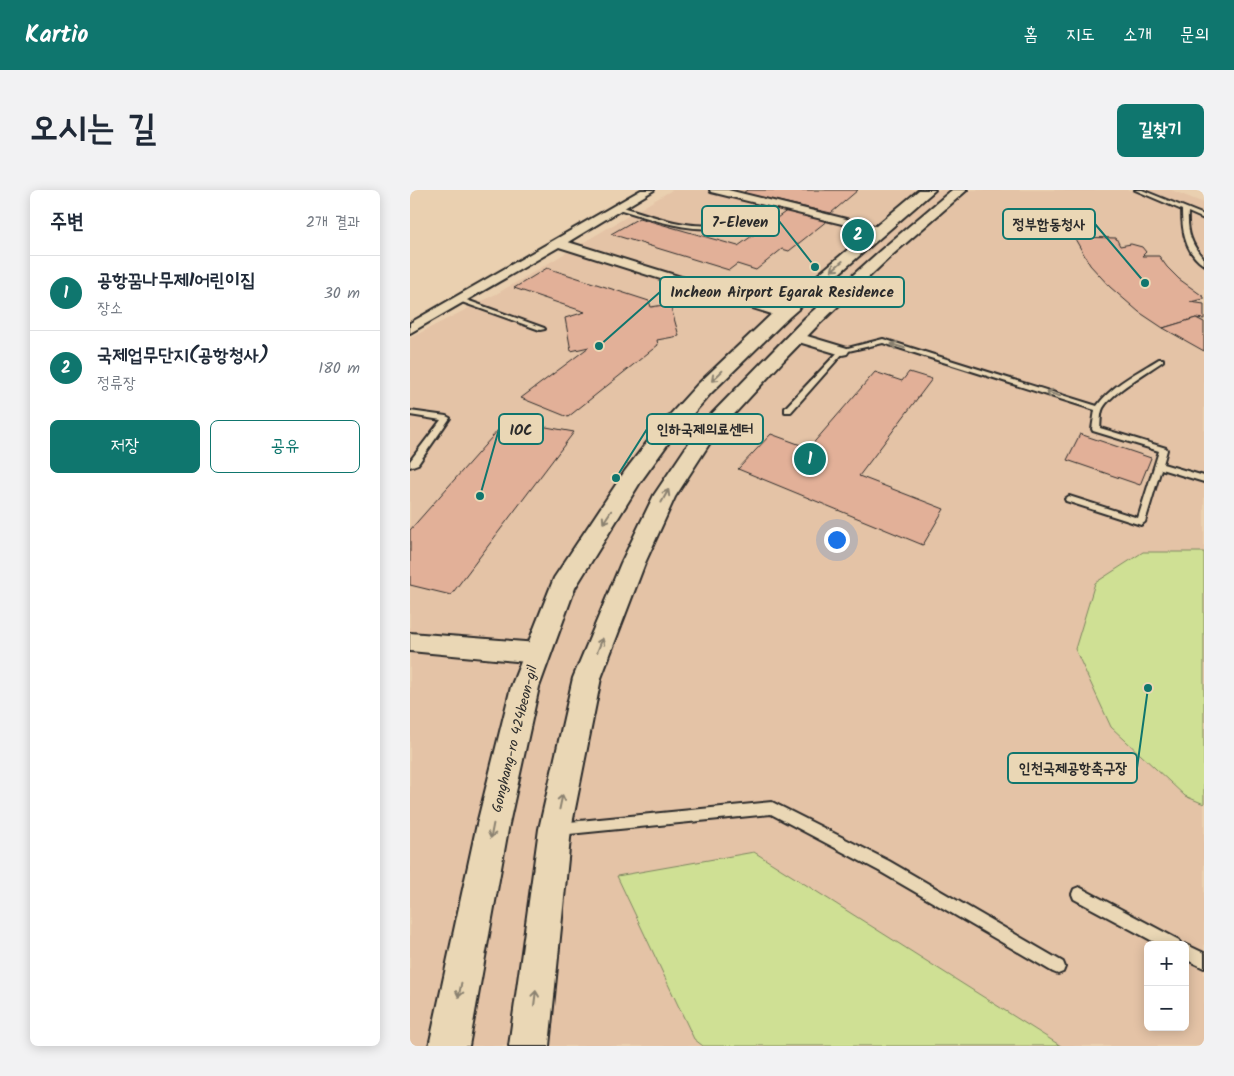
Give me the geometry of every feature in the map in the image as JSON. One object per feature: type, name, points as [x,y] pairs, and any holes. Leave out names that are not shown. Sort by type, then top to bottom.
[{"type":"street","points":[[410,329],[649,190]]},
{"type":"street","points":[[715,190],[879,230]]},
{"type":"street","name":"Gonghang-ro 424beon-gil","points":[[449,1046],[493,824],[525,687],[563,585],[633,476],[665,433],[704,389],[783,313],[928,190]]},
{"type":"street","points":[[529,1046],[555,829],[587,678],[633,563],[665,495],[708,430],[797,337],[886,253],[960,190]]},
{"type":"street","points":[[558,243],[783,313]]},
{"type":"street","points":[[797,337],[842,351]]},
{"type":"street","points":[[410,642],[538,653]]},
{"type":"lane","points":[[1138,190],[1204,217]]},
{"type":"lane","points":[[620,208],[686,226],[708,228],[731,224],[747,216]]},
{"type":"lane","points":[[1184,209],[1184,234],[1204,263]]},
{"type":"lane","points":[[461,300],[542,329]]},
{"type":"lane","points":[[788,410],[842,351],[882,341],[1099,409]]},
{"type":"lane","points":[[1069,500],[1141,522],[1163,450],[1096,429],[1099,409],[1120,388],[1161,360]]},
{"type":"lane","points":[[410,413],[446,418],[415,462],[410,464]]},
{"type":"lane","points":[[1158,465],[1204,480]]},
{"type":"lane","points":[[555,829],[772,808],[884,866],[1058,967]]},
{"type":"lane","points":[[1079,894],[1167,941]]},
{"type":"lane","points":[[1189,953],[1204,961]]},
{"type":"shaded area","points":[[672,190],[1171,190],[1204,203],[1204,1046],[410,1046],[410,338],[498,293]]},
{"type":"green space","points":[[1143,552],[1204,552],[1204,804],[1185,796],[1111,727],[1075,649],[1095,583]]},
{"type":"green space","points":[[754,852],[1061,1046],[703,1046],[694,1039],[617,876]]},
{"type":"building","points":[[747,190],[858,190],[831,213],[743,193]]},
{"type":"building","points":[[788,210],[828,220],[789,251],[782,249],[756,270],[737,264],[729,270],[611,234],[639,218],[738,246]]},
{"type":"building","points":[[1074,237],[1116,238],[1120,246],[1131,244],[1142,247],[1146,252],[1142,256],[1159,256],[1179,279],[1204,297],[1204,299],[1190,302],[1204,304],[1204,319],[1196,318],[1163,328],[1139,312],[1110,287],[1090,265]]},
{"type":"building","points":[[547,268],[649,301],[651,307],[670,304],[679,336],[657,340],[658,345],[568,417],[521,398],[589,347],[571,351],[565,318],[585,312],[514,288]]},
{"type":"building","points":[[1196,318],[1204,322],[1204,351],[1163,328]]},
{"type":"building","points":[[875,372],[902,381],[909,372],[932,379],[859,476],[944,509],[923,545],[738,469],[771,434],[809,448]]},
{"type":"building","points":[[507,420],[574,432],[451,595],[410,585],[410,530]]},
{"type":"building","points":[[1080,434],[1151,458],[1140,485],[1067,460]]},
{"type":"place","name":"국제업무단지(공항청사)","points":[[858,235]]},
{"type":"place","name":"7-Eleven","points":[[815,267]]},
{"type":"place","name":"정부합동청사","points":[[1145,283]]},
{"type":"place","name":"Incheon Airport Egarak Residence","points":[[599,346]]},
{"type":"place","name":"공항꿈나무제1어린이집","points":[[810,459]]},
{"type":"place","name":"인하국제의료센터","points":[[616,478]]},
{"type":"place","name":"IOC","points":[[480,496]]},
{"type":"place","name":"인천국제공항축구장","points":[[1148,688]]}]
